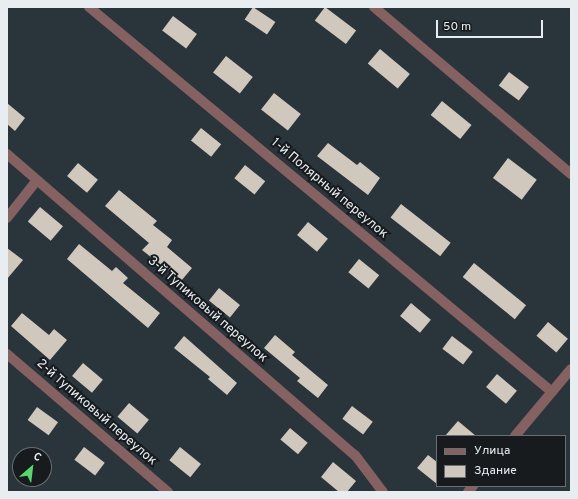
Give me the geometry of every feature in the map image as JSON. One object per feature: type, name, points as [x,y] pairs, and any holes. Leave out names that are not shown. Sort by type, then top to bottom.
[{"type":"street","name":"1-й Полярный переулок","points":[[89,7],[552,392]]},
{"type":"street","points":[[374,7],[571,174]]},
{"type":"street","name":"3-й Тупиковый переулок","points":[[7,154],[355,456],[383,492]]},
{"type":"street","points":[[7,218],[37,180]]},
{"type":"street","name":"2-й Тупиковый переулок","points":[[7,354],[168,492]]},
{"type":"street","points":[[516,435],[571,369]]},
{"type":"building","points":[[253,7],[275,22],[267,35],[245,19]]},
{"type":"building","points":[[325,7],[356,30],[346,44],[315,21]]},
{"type":"building","points":[[173,16],[197,34],[186,48],[162,30]]},
{"type":"building","points":[[380,49],[410,74],[398,89],[368,64]]},
{"type":"building","points":[[226,56],[253,77],[240,93],[213,73]]},
{"type":"building","points":[[509,72],[529,87],[519,101],[499,86]]},
{"type":"building","points":[[274,93],[301,114],[288,130],[261,110]]},
{"type":"building","points":[[442,101],[472,125],[460,139],[431,115]]},
{"type":"building","points":[[7,103],[25,118],[15,131],[7,124]]},
{"type":"building","points":[[201,128],[221,144],[211,157],[191,140]]},
{"type":"building","points":[[328,143],[357,165],[360,162],[380,178],[368,195],[317,156]]},
{"type":"building","points":[[508,158],[537,180],[522,200],[493,178]]},
{"type":"building","points":[[78,163],[98,180],[87,193],[67,176]]},
{"type":"building","points":[[245,165],[265,181],[255,195],[234,178]]},
{"type":"building","points":[[119,190],[157,221],[153,225],[172,240],[167,247],[192,268],[181,281],[142,250],[149,243],[105,206]]},
{"type":"building","points":[[401,204],[451,243],[440,256],[391,217]]},
{"type":"building","points":[[40,207],[63,226],[51,241],[28,222]]},
{"type":"building","points":[[308,222],[328,239],[317,252],[297,235]]},
{"type":"building","points":[[79,244],[112,271],[116,267],[128,278],[123,283],[160,313],[148,328],[67,259]]},
{"type":"building","points":[[7,248],[23,260],[7,279]]},
{"type":"building","points":[[359,259],[379,275],[369,289],[348,272]]},
{"type":"building","points":[[474,263],[526,305],[515,319],[463,277]]},
{"type":"building","points":[[219,288],[240,305],[230,317],[209,300]]},
{"type":"building","points":[[411,303],[431,320],[420,333],[400,316]]},
{"type":"building","points":[[22,313],[49,335],[54,329],[67,340],[50,360],[11,326]]},
{"type":"building","points":[[548,322],[568,339],[556,353],[536,336]]},
{"type":"building","points":[[275,335],[295,352],[292,355],[328,385],[318,398],[297,381],[300,378],[264,348]]},
{"type":"building","points":[[184,336],[237,383],[227,395],[208,379],[210,377],[174,348]]},
{"type":"building","points":[[452,336],[473,352],[463,364],[442,349]]},
{"type":"building","points":[[83,363],[103,380],[92,393],[72,376]]},
{"type":"building","points":[[497,374],[517,391],[506,404],[486,387]]},
{"type":"building","points":[[129,403],[149,420],[137,434],[117,417]]},
{"type":"building","points":[[352,406],[373,422],[363,434],[342,419]]},
{"type":"building","points":[[37,407],[58,422],[49,435],[28,420]]},
{"type":"building","points":[[458,421],[475,435],[446,435]]},
{"type":"building","points":[[290,428],[308,443],[298,454],[280,439]]},
{"type":"building","points":[[84,447],[105,463],[95,475],[74,460]]},
{"type":"building","points":[[180,447],[201,464],[190,477],[169,460]]},
{"type":"building","points":[[428,455],[436,461],[436,483],[417,468]]},
{"type":"building","points":[[333,462],[356,481],[347,492],[339,492],[321,477]]}]
